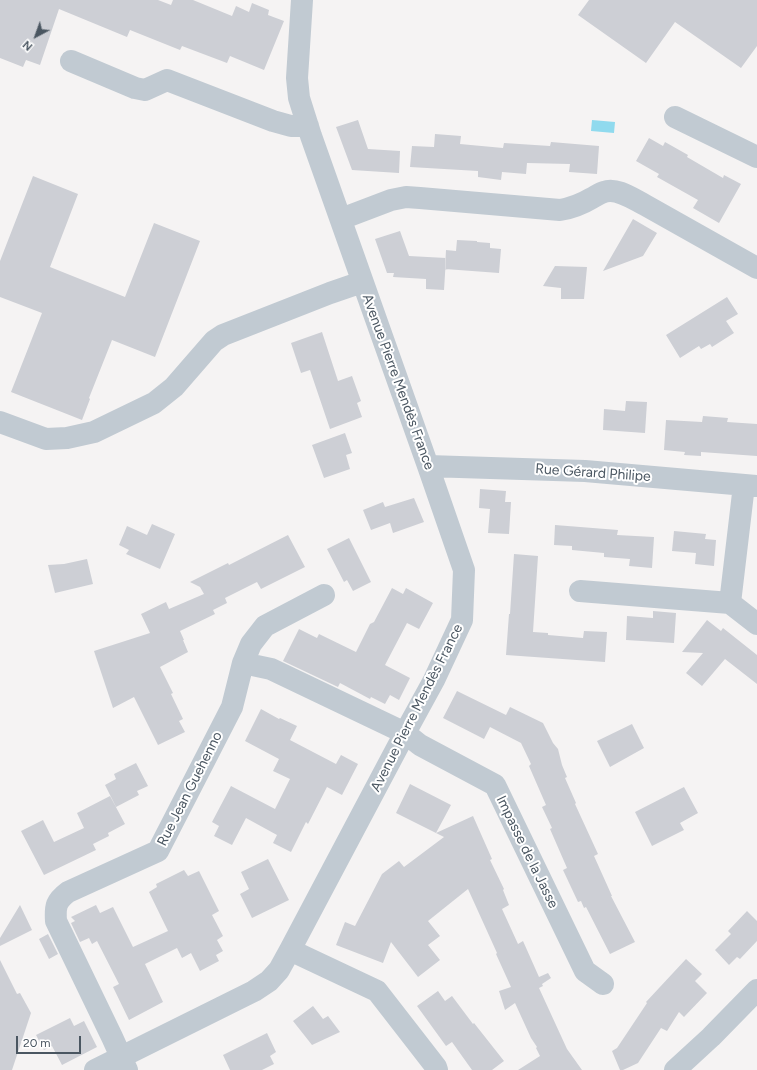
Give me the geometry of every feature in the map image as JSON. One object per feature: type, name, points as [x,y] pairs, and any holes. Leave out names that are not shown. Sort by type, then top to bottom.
[{"type":"street","name":"Avenue Pierre Mendès France","points":[[95,1070],[124,1064],[254,991],[269,981],[279,970],[434,680],[462,620],[464,570],[362,282],[299,98],[297,78],[302,0]]},
{"type":"street","points":[[71,61],[135,88],[145,90],[167,80],[273,121],[291,126],[308,126]]},
{"type":"street","points":[[675,117],[757,157]]},
{"type":"street","points":[[340,219],[391,200],[406,198],[560,210],[582,204],[604,191],[615,191],[627,195],[757,268]]},
{"type":"street","points":[[0,422],[46,439],[67,438],[94,432],[154,403],[174,387],[210,345],[223,335],[362,282]]},
{"type":"street","name":"Rue Gérard Philipe","points":[[428,466],[585,471],[751,486]]},
{"type":"street","points":[[730,603],[751,486]]},
{"type":"street","points":[[580,591],[730,603],[757,624]]},
{"type":"street","name":"Rue Jean Guehenno","points":[[124,1064],[56,920],[56,903],[68,892],[158,851],[232,707],[243,663],[251,644],[265,626],[324,595]]},
{"type":"street","points":[[243,663],[271,669],[405,733]]},
{"type":"street","name":"Impasse de la Jasse","points":[[405,733],[420,745],[495,785],[585,971],[602,984]]},
{"type":"street","points":[[290,950],[377,991],[437,1070]]},
{"type":"street","points":[[675,1070],[711,1037],[757,990]]},
{"type":"water","points":[[592,120],[615,122],[614,133],[591,131]]},
{"type":"building","points":[[0,0],[158,0],[171,5],[173,0],[193,0],[232,16],[236,6],[249,12],[252,3],[269,10],[268,15],[284,21],[264,70],[230,56],[227,63],[182,46],[180,50],[130,30],[127,37],[59,9],[40,65],[26,60],[23,67],[0,58]]},
{"type":"building","points":[[589,0],[757,0],[757,46],[741,68],[675,22],[646,63],[578,15]]},
{"type":"building","points":[[358,120],[368,149],[400,151],[399,173],[352,170],[336,127]]},
{"type":"building","points":[[435,134],[461,136],[460,144],[503,148],[504,143],[550,146],[551,142],[599,146],[597,174],[569,172],[570,164],[527,163],[526,174],[502,172],[501,180],[478,177],[478,171],[410,167],[412,146],[434,147]]},
{"type":"building","points":[[649,138],[663,146],[665,142],[723,178],[724,175],[741,184],[719,223],[693,208],[698,200],[657,177],[659,174],[636,161]]},
{"type":"building","points":[[33,176],[78,194],[50,267],[125,297],[154,223],[200,241],[155,357],[112,340],[82,420],[11,392],[42,313],[0,297],[0,261]]},
{"type":"building","points":[[633,219],[657,233],[643,256],[603,271]]},
{"type":"building","points":[[400,231],[409,256],[446,258],[444,290],[426,289],[426,279],[393,277],[394,273],[387,273],[375,239]]},
{"type":"building","points":[[457,240],[490,243],[490,248],[501,249],[499,273],[445,269],[446,250],[456,251]]},
{"type":"building","points":[[555,266],[587,267],[584,299],[561,299],[561,288],[543,286]]},
{"type":"building","points":[[727,297],[738,314],[726,321],[734,333],[712,347],[710,344],[701,349],[699,346],[680,358],[666,335]]},
{"type":"building","points":[[322,332],[338,381],[352,376],[361,401],[357,403],[362,417],[330,429],[310,370],[301,373],[291,343]]},
{"type":"building","points":[[626,401],[647,402],[645,433],[603,430],[604,409],[625,411]]},
{"type":"building","points":[[703,416],[728,418],[727,422],[757,424],[757,456],[701,452],[701,456],[684,455],[685,452],[664,450],[666,420],[702,422]]},
{"type":"building","points":[[345,433],[352,453],[346,455],[350,469],[324,478],[312,445]]},
{"type":"building","points":[[480,489],[506,491],[505,502],[511,502],[509,534],[488,533],[490,509],[479,508]]},
{"type":"building","points":[[414,498],[424,522],[393,533],[390,523],[371,530],[363,510],[383,502],[385,507]]},
{"type":"building","points":[[152,524],[175,534],[160,569],[126,554],[129,550],[119,545],[127,526],[147,535]]},
{"type":"building","points":[[555,525],[618,530],[617,535],[654,537],[652,568],[629,566],[630,559],[604,557],[604,553],[572,550],[572,546],[554,545]]},
{"type":"building","points":[[674,531],[706,534],[705,539],[716,540],[714,566],[695,564],[696,553],[672,551]]},
{"type":"building","points":[[288,535],[305,567],[261,589],[257,582],[225,598],[227,603],[213,610],[215,614],[180,631],[188,652],[160,667],[173,693],[171,694],[183,719],[179,721],[185,732],[158,745],[134,697],[113,708],[94,651],[150,633],[141,614],[166,602],[169,609],[204,594],[200,587],[190,582],[228,563],[229,565]]},
{"type":"building","points":[[349,538],[371,582],[353,591],[347,580],[344,582],[327,549]]},
{"type":"building","points":[[514,554],[538,556],[533,632],[583,638],[584,631],[607,632],[605,662],[506,655]]},
{"type":"building","points":[[87,559],[93,584],[55,593],[48,565],[64,564]]},
{"type":"building","points":[[392,588],[403,594],[406,588],[433,603],[419,629],[407,623],[385,665],[410,678],[399,700],[390,695],[385,704],[371,697],[370,699],[340,683],[338,687],[283,661],[299,629],[317,638],[319,634],[356,652],[370,624],[374,622]]},
{"type":"building","points":[[653,611],[676,613],[674,643],[626,640],[627,616],[653,618]]},
{"type":"building","points":[[707,620],[721,631],[723,628],[757,655],[757,684],[725,659],[702,686],[686,673],[703,653],[682,652]]},
{"type":"building","points":[[457,691],[506,715],[510,707],[543,723],[553,743],[558,749],[567,777],[565,778],[598,854],[594,856],[611,896],[635,942],[610,954],[586,907],[584,908],[581,901],[578,902],[563,870],[567,868],[550,829],[552,828],[542,807],[546,805],[529,766],[531,764],[521,743],[490,727],[484,739],[443,718]]},
{"type":"building","points":[[261,709],[279,719],[280,718],[297,726],[290,740],[336,764],[341,755],[358,764],[342,795],[327,787],[308,824],[306,822],[291,852],[273,843],[277,835],[246,818],[232,845],[214,836],[219,826],[212,822],[231,786],[275,809],[290,779],[273,771],[279,759],[245,741]]},
{"type":"building","points":[[632,724],[644,748],[610,767],[597,741]]},
{"type":"building","points":[[136,763],[148,786],[137,791],[139,795],[116,807],[105,785],[116,779],[114,774]]},
{"type":"building","points":[[410,784],[451,805],[436,833],[396,813]]},
{"type":"building","points":[[684,787],[698,813],[680,823],[684,830],[652,846],[635,812]]},
{"type":"building","points":[[110,796],[125,824],[108,833],[109,836],[93,844],[96,850],[44,875],[21,831],[43,820],[54,842],[84,828],[77,813]]},
{"type":"building","points":[[473,816],[492,859],[490,860],[504,889],[503,890],[509,905],[502,909],[518,944],[523,941],[539,977],[548,973],[551,978],[539,988],[567,1049],[582,1070],[518,1070],[540,1056],[515,1003],[505,1010],[499,991],[511,987],[468,889],[428,921],[440,936],[428,945],[440,960],[418,977],[391,942],[383,963],[336,945],[345,922],[355,926],[382,874],[399,861],[404,867],[444,837],[436,833]]},
{"type":"building","points":[[268,859],[289,900],[252,918],[240,894],[249,889],[241,872]]},
{"type":"building","points":[[184,870],[188,876],[199,871],[219,911],[212,915],[223,936],[217,940],[223,951],[216,955],[219,961],[200,971],[191,953],[182,958],[177,948],[145,964],[163,1002],[129,1020],[113,987],[119,984],[97,941],[92,944],[89,938],[80,942],[71,923],[75,921],[71,917],[96,905],[100,913],[113,907],[133,947],[168,931],[149,892],[157,887],[156,884]]},
{"type":"building","points":[[20,905],[32,930],[0,946],[0,938]]},
{"type":"building","points":[[747,911],[757,921],[757,941],[740,959],[737,957],[729,965],[715,950],[731,934],[728,931]]},
{"type":"building","points":[[48,934],[58,954],[49,959],[39,939]]},
{"type":"building","points":[[686,959],[702,974],[695,981],[707,993],[684,1017],[679,1012],[667,1031],[661,1028],[638,1063],[620,1070],[612,1051],[617,1048],[647,1003],[646,1002]]},
{"type":"building","points":[[0,960],[17,994],[20,993],[31,1013],[12,1070],[0,1070]]},
{"type":"building","points":[[438,991],[445,1001],[452,996],[504,1061],[492,1070],[472,1070],[452,1042],[446,1046],[417,1006]]},
{"type":"building","points":[[313,1006],[323,1019],[328,1016],[340,1032],[312,1045],[293,1021]]},
{"type":"building","points":[[70,1018],[74,1026],[84,1021],[97,1047],[62,1065],[52,1046],[44,1050],[36,1035]]},
{"type":"building","points":[[267,1033],[276,1052],[270,1056],[274,1064],[262,1070],[230,1070],[223,1055]]}]
